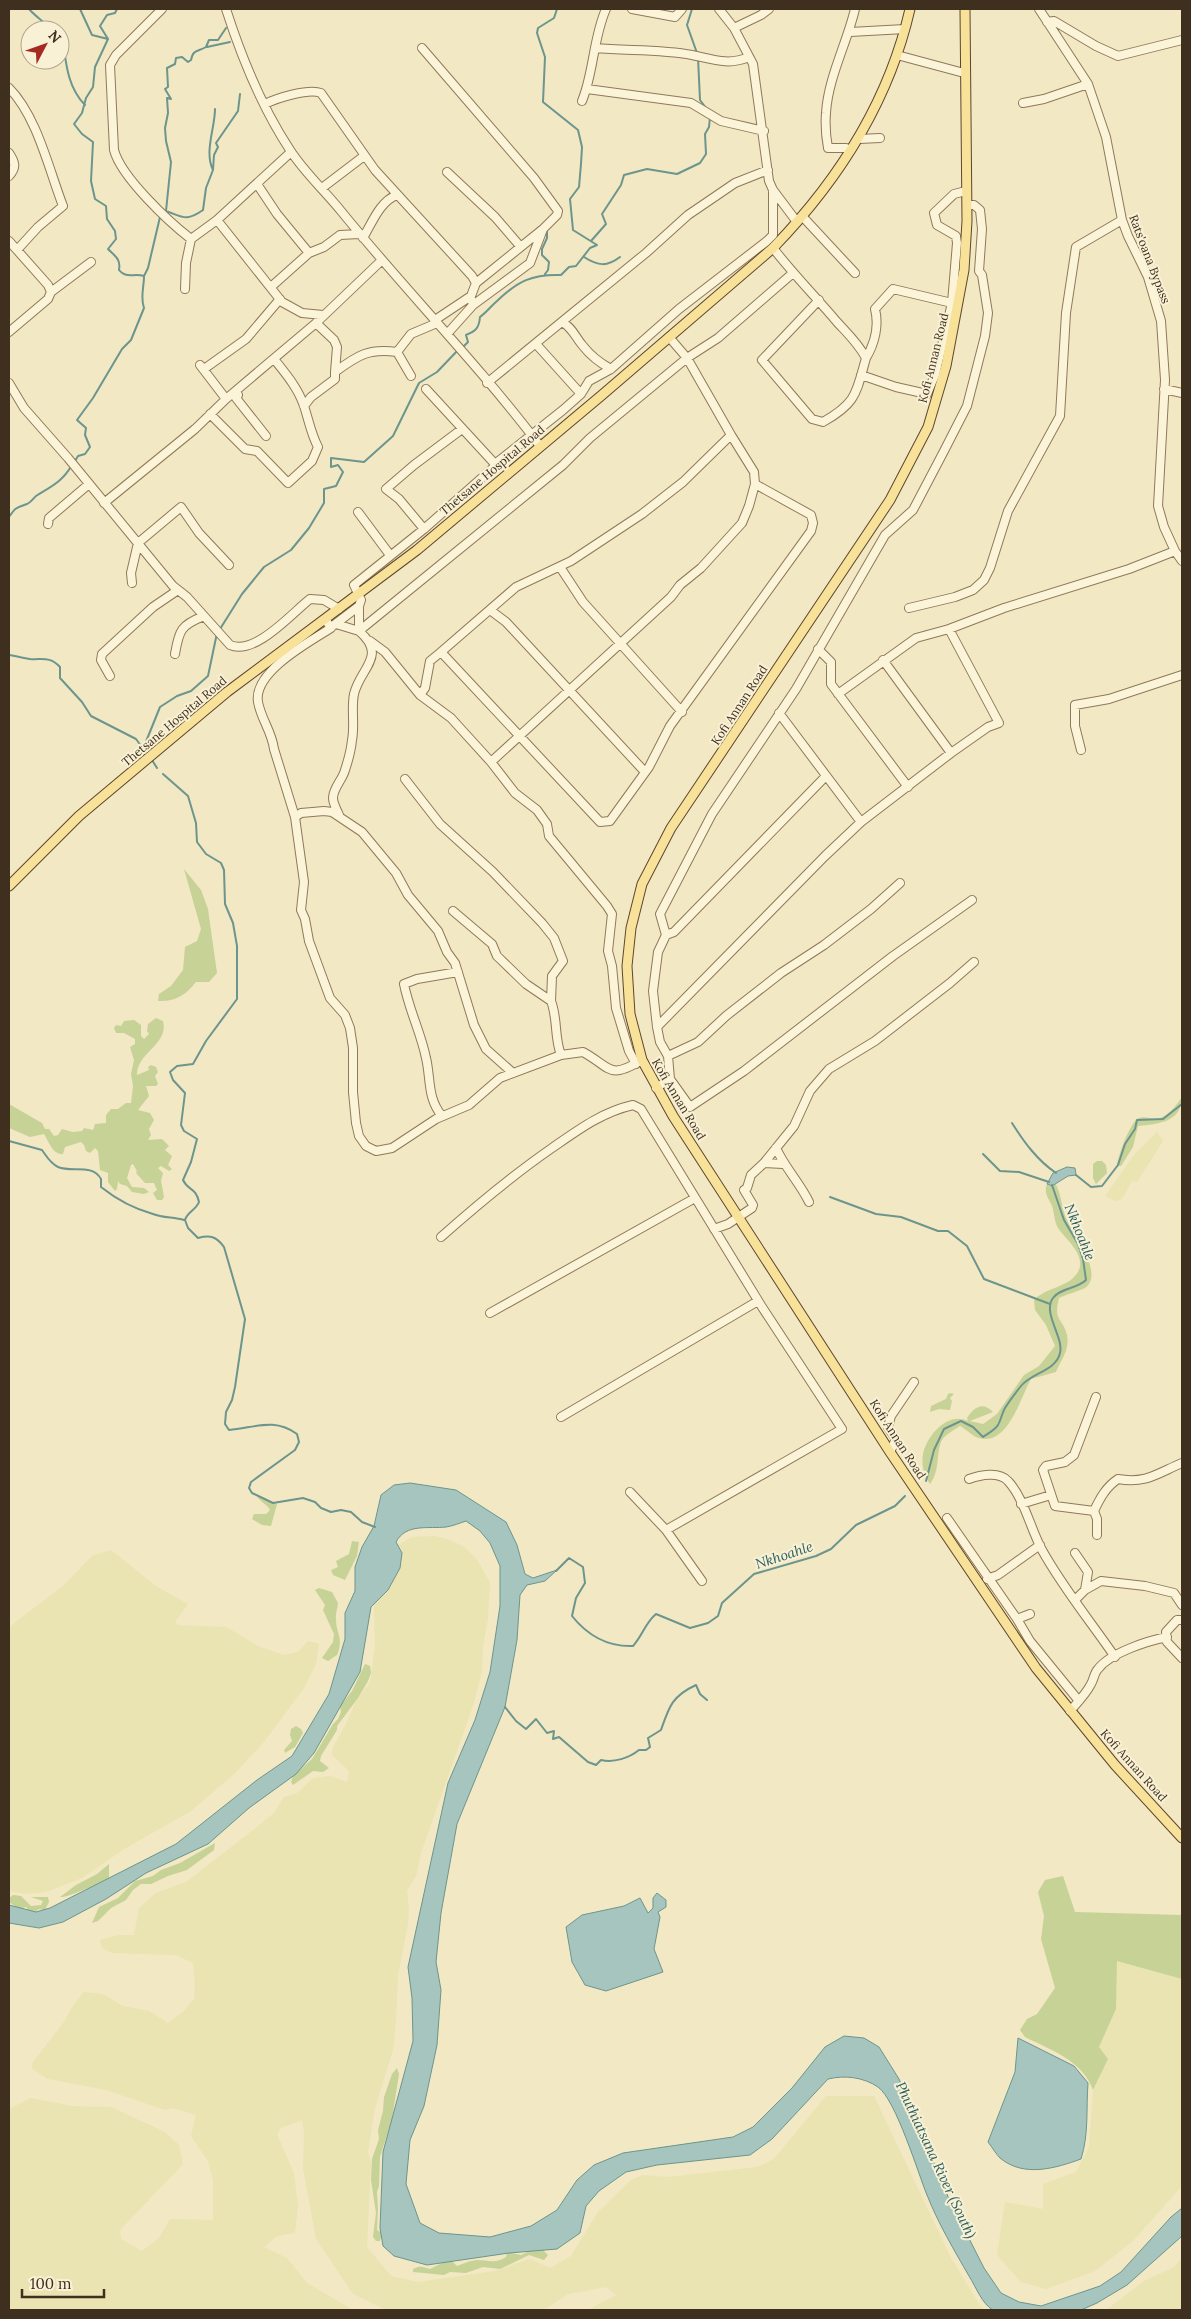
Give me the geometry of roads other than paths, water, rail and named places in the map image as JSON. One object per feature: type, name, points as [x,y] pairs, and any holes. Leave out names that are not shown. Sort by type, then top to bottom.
[{"type":"main road","name":"Thetsane Hospital Road","points":[[9,886],[62,831],[227,692],[440,531],[773,248],[799,219],[858,138],[876,105],[896,55],[910,9]]},
{"type":"main road","name":"Kofi Annan Road","points":[[963,9],[966,191],[964,270],[959,305],[946,366],[928,427],[890,500],[671,828],[642,884],[631,928],[627,966],[630,1014],[639,1062],[954,1548],[1036,1668],[1115,1765],[1182,1838]]},
{"type":"street","points":[[162,9],[116,55],[110,66],[114,150],[117,160],[164,216],[192,239]]},
{"type":"street","points":[[226,9],[238,47],[256,91],[291,152],[381,261],[436,321],[540,446]]},
{"type":"street","points":[[582,101],[587,89],[595,48],[606,9]]},
{"type":"street","points":[[632,9],[675,17],[682,9]]},
{"type":"street","points":[[359,631],[359,606],[361,600],[354,585],[424,529],[494,468],[495,464],[581,394],[589,380],[610,368],[680,309],[774,235],[773,190],[768,170],[756,77],[749,57],[734,28],[719,9]]},
{"type":"street","points":[[734,28],[769,9]]},
{"type":"street","points":[[851,150],[846,148],[828,148],[826,112],[834,74],[850,32],[855,9]]},
{"type":"street","name":"Rats'oana Bypass","points":[[1039,9],[1088,84],[1106,137],[1122,220],[1148,278],[1161,320],[1165,362],[1158,506],[1164,527],[1175,551],[1182,561]]},
{"type":"street","points":[[1047,22],[1054,21],[1096,46],[1118,56],[1182,40]]},
{"type":"street","points":[[850,32],[905,29]]},
{"type":"street","points":[[422,48],[554,204],[557,215],[543,229],[476,282],[472,296],[473,305]]},
{"type":"street","points":[[595,48],[692,55],[714,61],[732,62],[749,57]]},
{"type":"street","points":[[896,55],[964,73]]},
{"type":"street","points":[[1023,103],[1044,99],[1088,84]]},
{"type":"street","points":[[9,88],[25,110],[63,206],[38,227],[17,250]]},
{"type":"street","points":[[587,89],[692,103],[721,122],[764,131]]},
{"type":"street","points":[[265,104],[275,99],[312,91],[321,93],[364,156],[397,195],[457,258],[476,282]]},
{"type":"street","points":[[858,138],[880,138]]},
{"type":"street","points":[[9,152],[15,164],[14,170],[9,176]]},
{"type":"street","points":[[185,289],[186,263],[192,239],[257,184],[291,152]]},
{"type":"street","points":[[322,188],[364,156]]},
{"type":"street","points":[[487,383],[688,216],[734,183],[768,170]]},
{"type":"street","points":[[447,172],[495,217],[520,246]]},
{"type":"street","points":[[257,184],[277,214],[308,253]]},
{"type":"street","points":[[773,190],[799,219],[855,273]]},
{"type":"street","points":[[861,375],[896,387],[927,394],[935,375],[952,303],[958,243],[956,236],[937,225],[934,213],[954,194],[966,191]]},
{"type":"street","points":[[361,236],[382,207],[397,195]]},
{"type":"street","points":[[666,936],[660,914],[679,875],[717,807],[796,689],[885,536],[913,510],[923,494],[967,406],[985,336],[988,313],[982,275],[979,271],[982,229],[980,210],[974,205],[966,205]]},
{"type":"street","points":[[216,220],[272,286],[280,299],[302,313],[324,315]]},
{"type":"street","points":[[909,608],[967,592],[984,580],[1008,511],[1060,416],[1066,313],[1076,247],[1122,220]]},
{"type":"street","points":[[447,334],[473,305],[530,262],[543,229]]},
{"type":"street","points":[[272,286],[308,253],[324,247],[340,235],[361,236]]},
{"type":"street","points":[[9,242],[48,285],[51,292]]},
{"type":"street","points":[[773,248],[793,273],[859,345],[866,358]]},
{"type":"street","points":[[104,503],[166,455],[226,399],[316,323],[381,261]]},
{"type":"street","points":[[9,332],[48,299],[51,292],[91,262]]},
{"type":"street","points":[[359,631],[563,465],[590,438],[686,358],[718,338],[793,273]]},
{"type":"street","points":[[819,300],[762,360],[812,419],[818,422],[823,422],[842,411],[855,396],[866,358],[872,348],[877,326],[875,308],[893,288],[952,303]]},
{"type":"street","points":[[397,352],[411,334],[436,321],[472,296]]},
{"type":"street","points":[[226,399],[202,367],[246,340],[280,299]]},
{"type":"street","points":[[562,322],[569,326],[582,345],[597,360],[610,368]]},
{"type":"street","points":[[304,406],[311,397],[335,380],[337,347],[334,340],[316,323]]},
{"type":"street","points":[[491,762],[671,597],[680,585],[701,568],[742,523],[756,484],[754,472],[686,358],[669,337]]},
{"type":"street","points":[[536,344],[581,394]]},
{"type":"street","points":[[336,372],[367,351],[397,352]]},
{"type":"street","points":[[397,352],[411,376]]},
{"type":"street","points":[[210,414],[245,449],[257,451],[288,483],[312,461],[318,447],[310,433],[304,406],[293,384],[274,359]]},
{"type":"street","points":[[9,383],[24,408],[178,590],[214,626],[226,642],[234,646],[242,646],[258,641],[268,636],[306,602],[315,598],[328,601],[339,609]]},
{"type":"street","points":[[426,389],[495,464]]},
{"type":"street","points":[[1164,389],[1182,394]]},
{"type":"street","points":[[236,392],[238,395],[236,398],[266,436]]},
{"type":"street","points":[[424,529],[402,503],[386,489],[462,429]]},
{"type":"street","points":[[420,695],[425,688],[430,661],[516,587],[554,568],[560,567],[642,514],[683,482],[731,435]]},
{"type":"street","points":[[48,524],[49,518],[89,484]]},
{"type":"street","points":[[441,652],[600,822],[610,821],[644,772],[670,726],[812,531],[811,515],[756,484]]},
{"type":"street","points":[[132,583],[131,573],[138,543],[181,507],[199,533],[229,565]]},
{"type":"street","points":[[358,512],[390,555]]},
{"type":"street","points":[[838,694],[916,638],[949,629],[1004,608],[1129,569],[1175,551]]},
{"type":"street","points":[[560,567],[583,602],[682,712]]},
{"type":"street","points":[[110,676],[101,660],[102,654],[153,607],[178,590]]},
{"type":"street","points":[[325,619],[333,626],[359,631],[385,652],[420,695],[446,714],[491,762],[515,793],[542,816],[547,824],[549,836],[599,895],[612,914],[608,951],[612,966],[614,998],[629,1051],[639,1062],[616,1072],[601,1066],[582,1052],[561,1055],[500,1078],[469,1105],[442,1116],[387,1150],[371,1149],[359,1136],[353,1092],[353,1048],[347,1020],[327,991],[309,941],[305,919],[301,910],[304,882],[295,818],[274,749],[273,738],[258,702],[259,688],[271,672],[289,656],[333,626],[359,606]]},
{"type":"street","points":[[490,610],[506,622],[644,772]]},
{"type":"street","points":[[175,654],[178,636],[184,626],[204,616]]},
{"type":"street","points":[[657,1027],[861,822],[951,753],[988,727],[999,723],[949,629]]},
{"type":"street","points":[[339,816],[333,801],[333,795],[345,771],[353,740],[355,692],[359,682],[368,670],[372,655],[370,641]]},
{"type":"street","points":[[818,649],[831,662],[831,684],[908,787]]},
{"type":"street","points":[[883,660],[951,753]]},
{"type":"street","points":[[1081,750],[1075,726],[1075,705],[1109,699],[1182,675]]},
{"type":"street","points":[[779,713],[807,749],[825,777],[861,822]]},
{"type":"street","points":[[825,777],[722,884],[674,932],[666,936],[658,952],[653,991],[660,1042],[668,1056],[670,1079],[690,1107],[744,1071],[893,956],[972,900]]},
{"type":"street","points":[[405,779],[440,824],[494,872],[554,938],[563,961],[553,973],[551,1001],[556,1029],[555,1041],[561,1055]]},
{"type":"street","points":[[295,818],[301,813],[324,810],[339,816],[362,832],[396,873],[408,895],[438,930],[458,972],[474,1025],[486,1049],[513,1073]]},
{"type":"street","points":[[668,1056],[698,1042],[726,1016],[781,973],[824,945],[872,909],[900,884]]},
{"type":"street","points":[[453,911],[492,944],[497,956],[526,984],[551,1001]]},
{"type":"street","points":[[714,1229],[739,1218],[752,1208],[753,1205],[744,1190],[747,1188],[751,1175],[764,1163],[794,1126],[810,1091],[829,1069],[875,1041],[974,962]]},
{"type":"street","points":[[442,1116],[433,1101],[428,1078],[427,1060],[404,984],[417,979],[458,972]]},
{"type":"street","points":[[656,1088],[670,1079]]},
{"type":"street","points":[[441,1236],[505,1182],[580,1128],[614,1109],[633,1105],[640,1109],[758,1301],[842,1429],[666,1530]]},
{"type":"street","points":[[776,1148],[783,1164],[801,1185],[809,1202]]},
{"type":"street","points":[[764,1163],[783,1164]]},
{"type":"street","points":[[490,1313],[695,1198]]},
{"type":"street","points":[[561,1417],[758,1301]]},
{"type":"street","points":[[890,1452],[896,1439],[888,1428],[891,1416],[906,1391],[914,1382]]},
{"type":"street","points":[[1094,1511],[1055,1506],[1043,1470],[1046,1466],[1065,1462],[1074,1455],[1096,1397]]},
{"type":"street","points":[[1097,1535],[1097,1519],[1094,1511],[1110,1485],[1118,1479],[1133,1482],[1150,1479],[1182,1463]]},
{"type":"street","points":[[969,1479],[978,1476],[999,1476],[1008,1480],[1040,1545],[1062,1582],[1115,1657]]},
{"type":"street","points":[[630,1492],[666,1530],[702,1581]]},
{"type":"street","points":[[1021,1504],[1051,1495]]},
{"type":"street","points":[[948,1518],[963,1544],[1036,1648],[1079,1702]]},
{"type":"street","points":[[954,1548],[963,1544]]},
{"type":"street","points":[[987,1579],[998,1575],[1040,1545]]},
{"type":"street","points":[[1076,1552],[1088,1572],[1085,1590]]},
{"type":"street","points":[[1075,1600],[1085,1590],[1101,1581],[1145,1586],[1174,1592],[1182,1588]]},
{"type":"street","points":[[1174,1592],[1182,1605]]},
{"type":"street","points":[[1017,1619],[1030,1614]]},
{"type":"street","points":[[1182,1620],[1177,1620],[1166,1632],[1168,1642],[1182,1658]]},
{"type":"street","points":[[1070,1711],[1079,1702],[1093,1681],[1096,1671],[1103,1664],[1143,1642],[1167,1637]]},
{"type":"water","points":[[1067,1167],[1075,1168],[1076,1175],[1068,1176],[1052,1186],[1047,1184],[1053,1173]]},
{"type":"water","points":[[410,1483],[456,1490],[506,1522],[517,1545],[525,1574],[533,1578],[557,1570],[545,1581],[527,1585],[520,1595],[517,1640],[505,1707],[457,1824],[441,1913],[436,1962],[441,1990],[437,2045],[424,2106],[410,2140],[406,2184],[420,2223],[439,2233],[490,2237],[531,2226],[557,2210],[577,2180],[594,2165],[623,2153],[733,2137],[753,2127],[792,2088],[825,2047],[844,2036],[864,2038],[879,2047],[899,2079],[949,2199],[984,2268],[1001,2293],[1019,2302],[1041,2306],[1100,2286],[1121,2272],[1171,2217],[1182,2208],[1182,2236],[1127,2285],[1081,2310],[993,2310],[980,2295],[941,2226],[899,2121],[885,2094],[878,2087],[866,2081],[841,2077],[828,2079],[772,2139],[750,2155],[657,2165],[626,2172],[599,2191],[586,2206],[580,2233],[557,2249],[509,2253],[427,2265],[394,2256],[383,2246],[380,2228],[383,2152],[413,2041],[412,1998],[408,1967],[448,1783],[475,1720],[490,1672],[500,1606],[500,1566],[490,1543],[480,1531],[466,1521],[446,1527],[412,1529],[400,1536],[396,1542],[402,1553],[400,1568],[388,1590],[371,1607],[360,1672],[314,1753],[296,1774],[249,1808],[208,1844],[146,1873],[106,1899],[63,1922],[39,1928],[9,1923],[9,1905],[36,1912],[50,1908],[176,1844],[257,1780],[292,1756],[329,1694],[345,1639],[345,1613],[355,1591],[355,1567],[362,1547],[374,1526],[381,1495],[394,1485]]},
{"type":"water","points":[[657,1893],[666,1900],[666,1907],[658,1912],[660,1917],[654,1949],[663,1972],[606,1991],[585,1985],[572,1962],[566,1927],[582,1915],[624,1906],[640,1898],[648,1913],[653,1908],[653,1898]]},
{"type":"water","points":[[1018,2038],[1074,2066],[1088,2083],[1086,2131],[1081,2159],[1051,2168],[1019,2168],[1000,2158],[988,2142],[1015,2072]]},
{"type":"waterway","points":[[29,9],[41,20]]},
{"type":"waterway","points":[[80,9],[92,35],[108,39]]},
{"type":"waterway","points":[[75,461],[78,456],[85,454],[90,447],[85,435],[86,428],[77,420],[93,398],[122,349],[131,340],[144,308],[142,296],[144,276],[122,273],[119,270],[118,260],[108,249],[116,239],[115,231],[107,219],[106,206],[95,199],[91,181],[93,142],[82,134],[74,124],[82,113],[86,98],[93,87],[95,67],[108,39],[100,26],[107,15],[115,13],[117,9]]},
{"type":"waterway","points":[[463,347],[468,342],[466,335],[476,329],[480,317],[512,288],[526,280],[542,276],[561,275],[569,267],[576,266],[590,248],[597,245],[573,230],[570,199],[579,187],[582,147],[578,130],[543,102],[545,57],[537,33],[538,28],[554,18],[557,9]]},
{"type":"waterway","points":[[692,9],[687,25],[697,53]]},
{"type":"waterway","points":[[215,109],[210,148],[213,170],[206,188],[203,210],[188,217],[166,211],[171,162],[165,128],[168,113],[167,98],[171,99],[165,89],[168,87],[167,68],[175,64],[176,58],[182,57],[188,62],[191,60],[195,52],[206,47],[209,40],[218,40],[226,28]]},
{"type":"waterway","points":[[207,47],[230,42]]},
{"type":"waterway","points":[[698,58],[700,100],[706,108]]},
{"type":"waterway","points":[[68,70],[71,83],[85,105]]},
{"type":"waterway","points":[[213,170],[214,155],[218,147],[216,143],[238,111],[240,94]]},
{"type":"waterway","points":[[591,241],[606,224],[602,214],[621,185],[624,175],[647,169],[677,174],[700,163],[706,154],[705,134],[709,127],[710,117]]},
{"type":"waterway","points":[[144,276],[148,268],[160,217]]},
{"type":"waterway","points":[[545,274],[548,270],[549,262],[542,255],[542,249],[547,238],[547,230]]},
{"type":"waterway","points":[[584,257],[598,264],[607,264],[620,257]]},
{"type":"waterway","points":[[220,629],[242,594],[264,567],[291,550],[309,528],[324,503],[324,489],[336,486],[343,472],[338,465],[331,467],[331,458],[364,462],[393,436],[419,383],[437,372],[459,349]]},
{"type":"waterway","points":[[9,517],[17,508],[28,503],[56,483],[72,465]]},
{"type":"waterway","points":[[143,749],[160,707],[177,696],[191,691],[208,676],[217,633]]},
{"type":"waterway","points":[[9,655],[53,661],[60,667],[60,678],[82,702],[91,716],[136,739],[147,754]]},
{"type":"waterway","points":[[152,760],[157,768]]},
{"type":"waterway","points":[[163,774],[188,796],[196,823],[197,842],[206,854],[221,863],[224,870],[225,904],[233,923],[237,946],[237,999],[206,1041],[193,1064],[177,1066],[170,1072],[173,1080],[185,1093],[181,1125],[184,1131],[197,1139],[191,1162],[183,1180],[194,1191],[199,1202],[185,1220],[188,1228],[198,1238],[213,1237],[224,1247],[245,1319],[235,1387],[232,1400],[226,1412],[225,1424],[229,1430],[264,1425],[280,1426],[297,1434],[299,1442],[295,1450],[251,1482],[249,1488],[252,1493],[273,1503],[303,1498],[315,1502],[321,1508],[331,1512],[341,1510],[351,1512],[362,1522],[375,1527]]},
{"type":"waterway","name":"Nkhoahle","points":[[1076,1175],[1091,1187],[1102,1186],[1118,1165],[1125,1144],[1135,1129],[1137,1120],[1163,1119],[1182,1104]]},
{"type":"waterway","points":[[1012,1123],[1031,1150],[1056,1173]]},
{"type":"waterway","points":[[9,1141],[42,1150],[51,1162],[63,1169],[92,1171],[101,1179],[101,1187],[113,1196],[146,1212],[184,1220]]},
{"type":"waterway","points":[[983,1154],[1000,1171],[1019,1172],[1049,1182]]},
{"type":"waterway","name":"Nkhoahle","points":[[926,1481],[934,1450],[944,1429],[961,1421],[973,1427],[983,1437],[997,1427],[1005,1408],[1021,1386],[1049,1368],[1058,1359],[1060,1353],[1059,1340],[1051,1318],[1050,1304],[1056,1295],[1086,1280],[1083,1259],[1078,1244],[1064,1220],[1052,1185]]},
{"type":"waterway","points":[[830,1197],[876,1214],[901,1217],[938,1231],[948,1231],[967,1246],[984,1279],[1050,1304]]},
{"type":"waterway","name":"Nkhoahle","points":[[556,1571],[569,1558],[583,1567],[585,1583],[576,1598],[572,1616],[578,1623],[591,1635],[606,1642],[615,1645],[633,1646],[649,1621],[656,1614],[690,1628],[708,1623],[718,1616],[722,1603],[754,1574],[816,1556],[831,1549],[856,1525],[895,1506],[905,1496]]},
{"type":"waterway","points":[[505,1707],[516,1721],[526,1729],[536,1719],[547,1733],[554,1731],[553,1739],[559,1737],[588,1762],[596,1765],[601,1760],[621,1759],[650,1747],[648,1738],[661,1730],[672,1703],[688,1689],[696,1685],[700,1694],[707,1700]]},
{"type":"water label","name":"Phuthiatsana River (South)","points":[[936,2160]]}]
